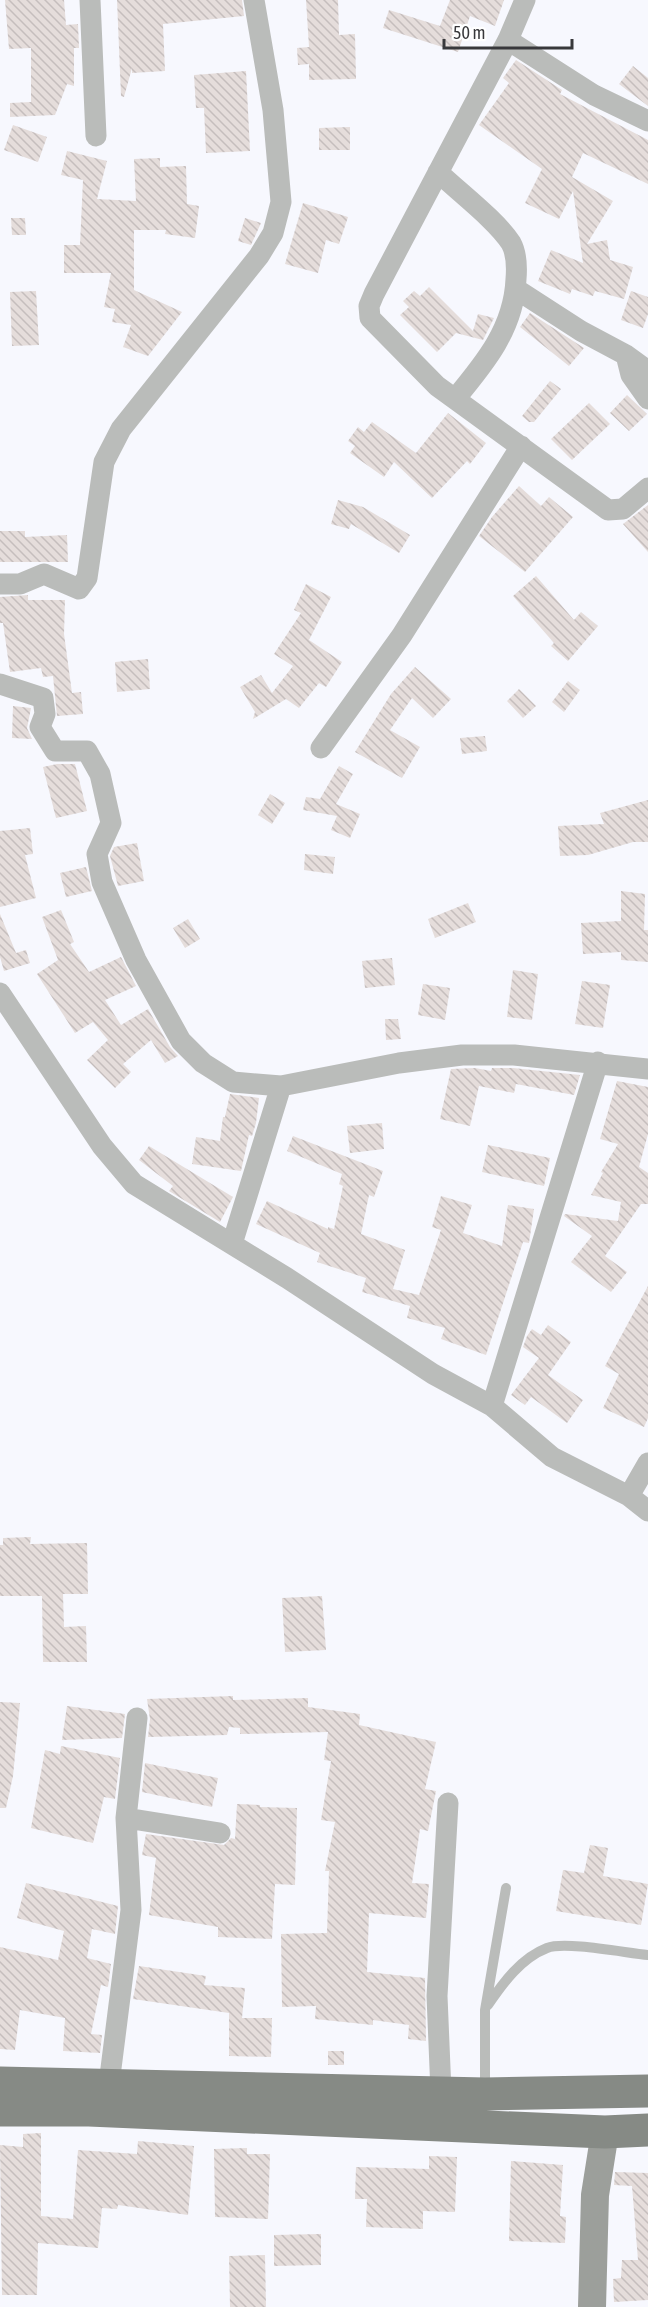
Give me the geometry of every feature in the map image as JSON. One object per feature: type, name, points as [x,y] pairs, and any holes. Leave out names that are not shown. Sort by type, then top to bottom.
[{"type":"main road","points":[[0,2084],[109,2084],[485,2094],[648,2091]]},
{"type":"main road","points":[[0,2110],[88,2110],[605,2132],[648,2130]]},
{"type":"street","points":[[90,0],[96,136]]},
{"type":"street","points":[[0,584],[20,584],[44,574],[79,589],[87,578],[104,462],[121,429],[259,256],[273,233],[281,202],[273,110],[254,0]]},
{"type":"street","points":[[525,0],[508,40],[372,300],[369,312],[375,326],[437,386],[608,510],[623,509],[648,488]]},
{"type":"street","points":[[508,40],[594,95],[648,122]]},
{"type":"street","points":[[438,172],[499,226],[513,245],[517,262],[516,289],[510,320],[499,341],[455,399]]},
{"type":"street","points":[[516,289],[582,331],[626,355],[648,371]]},
{"type":"street","points":[[626,355],[631,375],[648,399]]},
{"type":"street","points":[[321,748],[402,635],[521,446]]},
{"type":"street","points":[[0,684],[43,698],[45,714],[40,727],[55,751],[87,751],[100,774],[111,823],[97,854],[102,882],[136,960],[181,1041],[203,1063],[233,1082],[281,1086],[399,1063],[462,1055],[513,1055],[648,1068]]},
{"type":"street","points":[[0,993],[102,1146],[134,1184],[232,1244],[433,1374],[492,1406],[552,1457],[629,1496],[648,1511]]},
{"type":"street","points":[[492,1406],[598,1062]]},
{"type":"street","points":[[232,1244],[281,1086]]},
{"type":"street","points":[[629,1496],[648,1463]]},
{"type":"street","points":[[109,2084],[131,1910],[126,1818],[137,1718]]},
{"type":"street","points":[[441,2092],[436,1996],[448,1803]]},
{"type":"street","points":[[126,1818],[220,1833]]},
{"type":"street","points":[[592,2307],[595,2195],[605,2132]]},
{"type":"lane","points":[[485,2094],[485,2010],[506,1888]]},
{"type":"lane","points":[[485,2010],[504,1982],[532,1955],[549,1947],[648,1955]]},
{"type":"building","points":[[5,0],[64,0],[66,25],[78,24],[79,48],[74,48],[74,86],[67,84],[55,115],[10,117],[10,103],[31,102],[31,48],[9,49]]},
{"type":"building","points":[[117,0],[242,0],[244,16],[163,24],[165,71],[132,73],[132,68],[124,97],[121,96]]},
{"type":"building","points":[[306,0],[338,0],[339,35],[355,34],[356,79],[309,80],[309,64],[298,65],[297,48],[309,47]]},
{"type":"building","points":[[450,0],[504,0],[495,26],[470,16],[458,52],[383,28],[389,10],[440,26]]},
{"type":"building","points":[[516,60],[562,90],[560,94],[648,140],[648,184],[583,153],[572,177],[613,201],[587,244],[607,240],[610,260],[633,267],[624,299],[595,291],[593,296],[572,289],[570,294],[538,281],[551,250],[583,263],[573,191],[559,219],[525,203],[542,169],[479,125],[509,83],[503,78]]},
{"type":"building","points":[[633,66],[648,78],[648,106],[619,84]]},
{"type":"building","points":[[246,71],[250,151],[206,153],[204,108],[196,108],[194,75]]},
{"type":"building","points":[[13,125],[47,137],[38,162],[4,150]]},
{"type":"building","points":[[350,127],[350,150],[319,150],[319,128]]},
{"type":"building","points":[[67,151],[107,161],[97,199],[136,201],[134,159],[160,158],[160,167],[186,166],[187,204],[199,206],[195,238],[165,234],[166,230],[134,230],[134,290],[182,312],[148,356],[123,347],[131,325],[112,322],[115,309],[104,307],[111,273],[64,273],[64,245],[80,245],[83,180],[61,175]]},
{"type":"building","points":[[303,203],[348,217],[339,244],[326,240],[318,273],[285,264]]},
{"type":"building","points":[[11,218],[25,218],[26,235],[12,235]]},
{"type":"building","points":[[245,218],[261,223],[251,245],[238,241]]},
{"type":"building","points":[[429,287],[473,331],[478,314],[494,318],[483,340],[456,333],[437,352],[400,315],[409,307],[403,301],[414,291],[420,296]]},
{"type":"building","points":[[36,291],[39,345],[12,346],[10,292]]},
{"type":"building","points":[[631,291],[648,297],[648,314],[643,328],[621,320]]},
{"type":"building","points":[[530,313],[584,348],[569,366],[520,327]]},
{"type":"building","points":[[550,381],[561,389],[534,422],[529,422],[522,416]]},
{"type":"building","points":[[627,395],[647,414],[629,431],[610,413]]},
{"type":"building","points":[[589,403],[610,424],[572,460],[551,439]]},
{"type":"building","points":[[448,413],[486,443],[470,464],[467,461],[432,498],[394,462],[384,477],[350,453],[355,446],[348,441],[358,427],[364,432],[372,422],[416,453]]},
{"type":"building","points":[[519,486],[541,506],[549,497],[573,517],[525,572],[479,536]]},
{"type":"building","points":[[338,500],[363,507],[410,535],[399,553],[351,524],[349,529],[331,524]]},
{"type":"building","points":[[648,505],[648,552],[623,524]]},
{"type":"building","points":[[0,531],[25,531],[25,537],[67,535],[68,562],[0,562]]},
{"type":"building","points":[[536,576],[574,620],[581,612],[598,626],[568,661],[551,646],[554,643],[513,596]]},
{"type":"building","points":[[306,584],[331,597],[309,640],[342,662],[326,687],[319,683],[299,708],[286,699],[253,719],[255,712],[240,687],[261,675],[272,693],[293,666],[274,654],[301,613],[294,610]]},
{"type":"building","points":[[28,595],[28,600],[65,600],[64,634],[72,693],[81,692],[83,714],[57,716],[53,676],[43,677],[41,668],[10,672],[3,623],[0,623],[0,597]]},
{"type":"building","points":[[148,659],[150,689],[117,692],[115,662]]},
{"type":"building","points":[[415,667],[451,699],[433,718],[412,698],[390,730],[420,747],[402,778],[355,752],[391,694]]},
{"type":"building","points":[[568,681],[580,690],[564,712],[552,702]]},
{"type":"building","points":[[519,689],[536,706],[523,718],[507,701]]},
{"type":"building","points":[[13,706],[31,708],[27,728],[32,739],[12,738]]},
{"type":"building","points":[[485,736],[487,751],[462,754],[460,738]]},
{"type":"building","points":[[75,764],[87,811],[56,818],[43,767]]},
{"type":"building","points":[[339,766],[353,774],[336,804],[360,814],[350,838],[331,830],[337,816],[303,810],[306,797],[320,799]]},
{"type":"building","points":[[270,794],[285,803],[272,824],[258,815]]},
{"type":"building","points":[[648,800],[648,842],[633,842],[588,855],[560,856],[558,826],[604,824],[600,813]]},
{"type":"building","points":[[30,828],[33,854],[25,855],[36,898],[0,907],[0,831]]},
{"type":"building","points":[[137,843],[144,881],[118,886],[110,856],[114,847]]},
{"type":"building","points":[[305,854],[335,857],[333,874],[304,870]]},
{"type":"building","points":[[86,867],[92,891],[66,897],[60,873]]},
{"type":"building","points":[[621,891],[645,894],[644,930],[648,930],[648,962],[621,960],[621,952],[583,954],[581,923],[621,921]]},
{"type":"building","points":[[468,903],[476,922],[435,938],[428,919]]},
{"type":"building","points":[[61,910],[74,942],[70,944],[89,972],[121,957],[136,986],[105,1000],[121,1025],[148,1009],[170,1047],[178,1056],[165,1063],[151,1040],[123,1064],[131,1072],[115,1088],[87,1060],[108,1040],[93,1022],[75,1033],[37,974],[58,960],[42,917]]},
{"type":"building","points":[[0,914],[16,953],[26,950],[30,963],[4,971],[0,957]]},
{"type":"building","points":[[188,919],[200,939],[185,948],[173,928]]},
{"type":"building","points":[[392,958],[395,985],[365,988],[362,961]]},
{"type":"building","points":[[513,970],[538,974],[532,1020],[507,1017]]},
{"type":"building","points":[[582,981],[610,985],[603,1028],[575,1024]]},
{"type":"building","points":[[423,984],[450,988],[445,1020],[418,1015]]},
{"type":"building","points":[[385,1019],[398,1019],[401,1039],[386,1040]]},
{"type":"building","points":[[475,1068],[491,1071],[492,1068],[513,1068],[580,1075],[574,1095],[516,1084],[514,1093],[479,1086],[470,1126],[440,1119],[451,1069]]},
{"type":"building","points":[[617,1081],[648,1087],[648,1134],[639,1167],[648,1173],[648,1204],[641,1204],[605,1256],[627,1272],[611,1292],[571,1262],[592,1236],[564,1216],[565,1214],[618,1221],[621,1202],[591,1195],[603,1173],[601,1172],[618,1144],[600,1139]]},
{"type":"building","points":[[230,1094],[259,1098],[256,1123],[252,1136],[249,1135],[241,1171],[192,1164],[196,1137],[220,1141],[223,1117],[225,1117]]},
{"type":"building","points":[[382,1123],[384,1149],[350,1153],[347,1126]]},
{"type":"building","points":[[293,1136],[383,1171],[374,1197],[369,1195],[361,1234],[405,1250],[393,1289],[419,1295],[441,1230],[432,1227],[441,1196],[472,1205],[463,1233],[502,1246],[508,1205],[534,1209],[529,1243],[523,1242],[486,1355],[441,1339],[445,1328],[407,1318],[410,1306],[362,1292],[366,1278],[317,1262],[320,1253],[256,1224],[267,1201],[328,1229],[328,1227],[334,1229],[343,1186],[339,1184],[342,1174],[287,1151]]},
{"type":"building","points":[[488,1145],[550,1158],[544,1186],[482,1172]]},
{"type":"building","points":[[149,1146],[233,1197],[220,1222],[169,1191],[173,1186],[139,1160]]},
{"type":"building","points":[[648,1286],[648,1418],[644,1427],[603,1408],[619,1374],[605,1366]]},
{"type":"building","points":[[548,1325],[571,1342],[548,1375],[583,1400],[567,1423],[531,1397],[525,1405],[511,1395],[539,1358],[523,1347],[527,1336],[532,1329],[541,1335]]},
{"type":"building","points":[[31,1537],[30,1544],[87,1543],[88,1594],[63,1594],[64,1627],[86,1626],[87,1662],[43,1662],[42,1596],[0,1596],[0,1545],[3,1545],[3,1538]]},
{"type":"building","points":[[322,1596],[326,1650],[285,1652],[282,1598]]},
{"type":"building","points":[[233,1696],[233,1700],[308,1698],[308,1707],[360,1714],[359,1725],[436,1742],[425,1789],[436,1791],[428,1831],[420,1829],[412,1883],[429,1884],[426,1918],[369,1913],[367,1972],[425,1978],[426,2041],[408,2039],[409,2025],[373,2020],[373,2025],[315,2019],[316,2006],[282,2007],[281,1934],[327,1933],[329,1871],[325,1871],[335,1822],[321,1820],[331,1761],[324,1760],[328,1732],[240,1734],[240,1728],[229,1727],[227,1735],[148,1737],[150,1719],[147,1699]]},
{"type":"building","points":[[0,1702],[20,1703],[13,1776],[6,1808],[0,1808]]},
{"type":"building","points":[[67,1706],[125,1714],[122,1738],[62,1740]]},
{"type":"building","points":[[61,1746],[120,1758],[115,1799],[104,1797],[93,1843],[31,1828],[45,1750],[60,1754]]},
{"type":"building","points":[[145,1763],[218,1778],[212,1807],[142,1792]]},
{"type":"building","points":[[237,1804],[297,1808],[295,1885],[275,1884],[272,1939],[218,1937],[218,1927],[149,1915],[156,1858],[142,1855],[146,1834],[224,1845],[231,1838],[235,1839]]},
{"type":"building","points":[[590,1845],[608,1848],[603,1876],[648,1884],[641,1925],[556,1911],[563,1870],[584,1873]]},
{"type":"building","points":[[26,1883],[118,1906],[115,1934],[92,1929],[87,1958],[111,1964],[108,1987],[101,1985],[91,2034],[102,2035],[100,2053],[63,2051],[65,2018],[20,2010],[15,2050],[0,2049],[0,1947],[58,1960],[64,1931],[17,1918]]},
{"type":"building","points":[[139,1966],[206,1976],[204,1985],[245,1988],[242,2018],[272,2018],[271,2057],[229,2056],[229,2013],[133,1999]]},
{"type":"building","points":[[328,2051],[344,2051],[344,2065],[328,2065]]},
{"type":"building","points":[[41,2133],[41,2216],[73,2219],[78,2150],[137,2154],[138,2141],[194,2146],[188,2215],[118,2205],[117,2209],[102,2208],[98,2248],[38,2243],[37,2295],[2,2295],[0,2145],[23,2147],[23,2134]]},
{"type":"building","points":[[247,2148],[247,2154],[270,2154],[268,2219],[215,2217],[214,2149]]},
{"type":"building","points":[[429,2156],[457,2157],[455,2212],[423,2211],[423,2229],[366,2227],[367,2199],[355,2199],[356,2167],[429,2169]]},
{"type":"building","points":[[511,2161],[563,2165],[560,2216],[566,2217],[565,2243],[509,2241]]},
{"type":"building","points":[[615,2172],[648,2173],[648,2300],[614,2302],[613,2279],[621,2278],[622,2260],[638,2260],[632,2186],[614,2185]]},
{"type":"building","points":[[321,2234],[321,2265],[274,2266],[274,2235]]},
{"type":"building","points":[[265,2255],[266,2307],[230,2307],[229,2256]]}]
